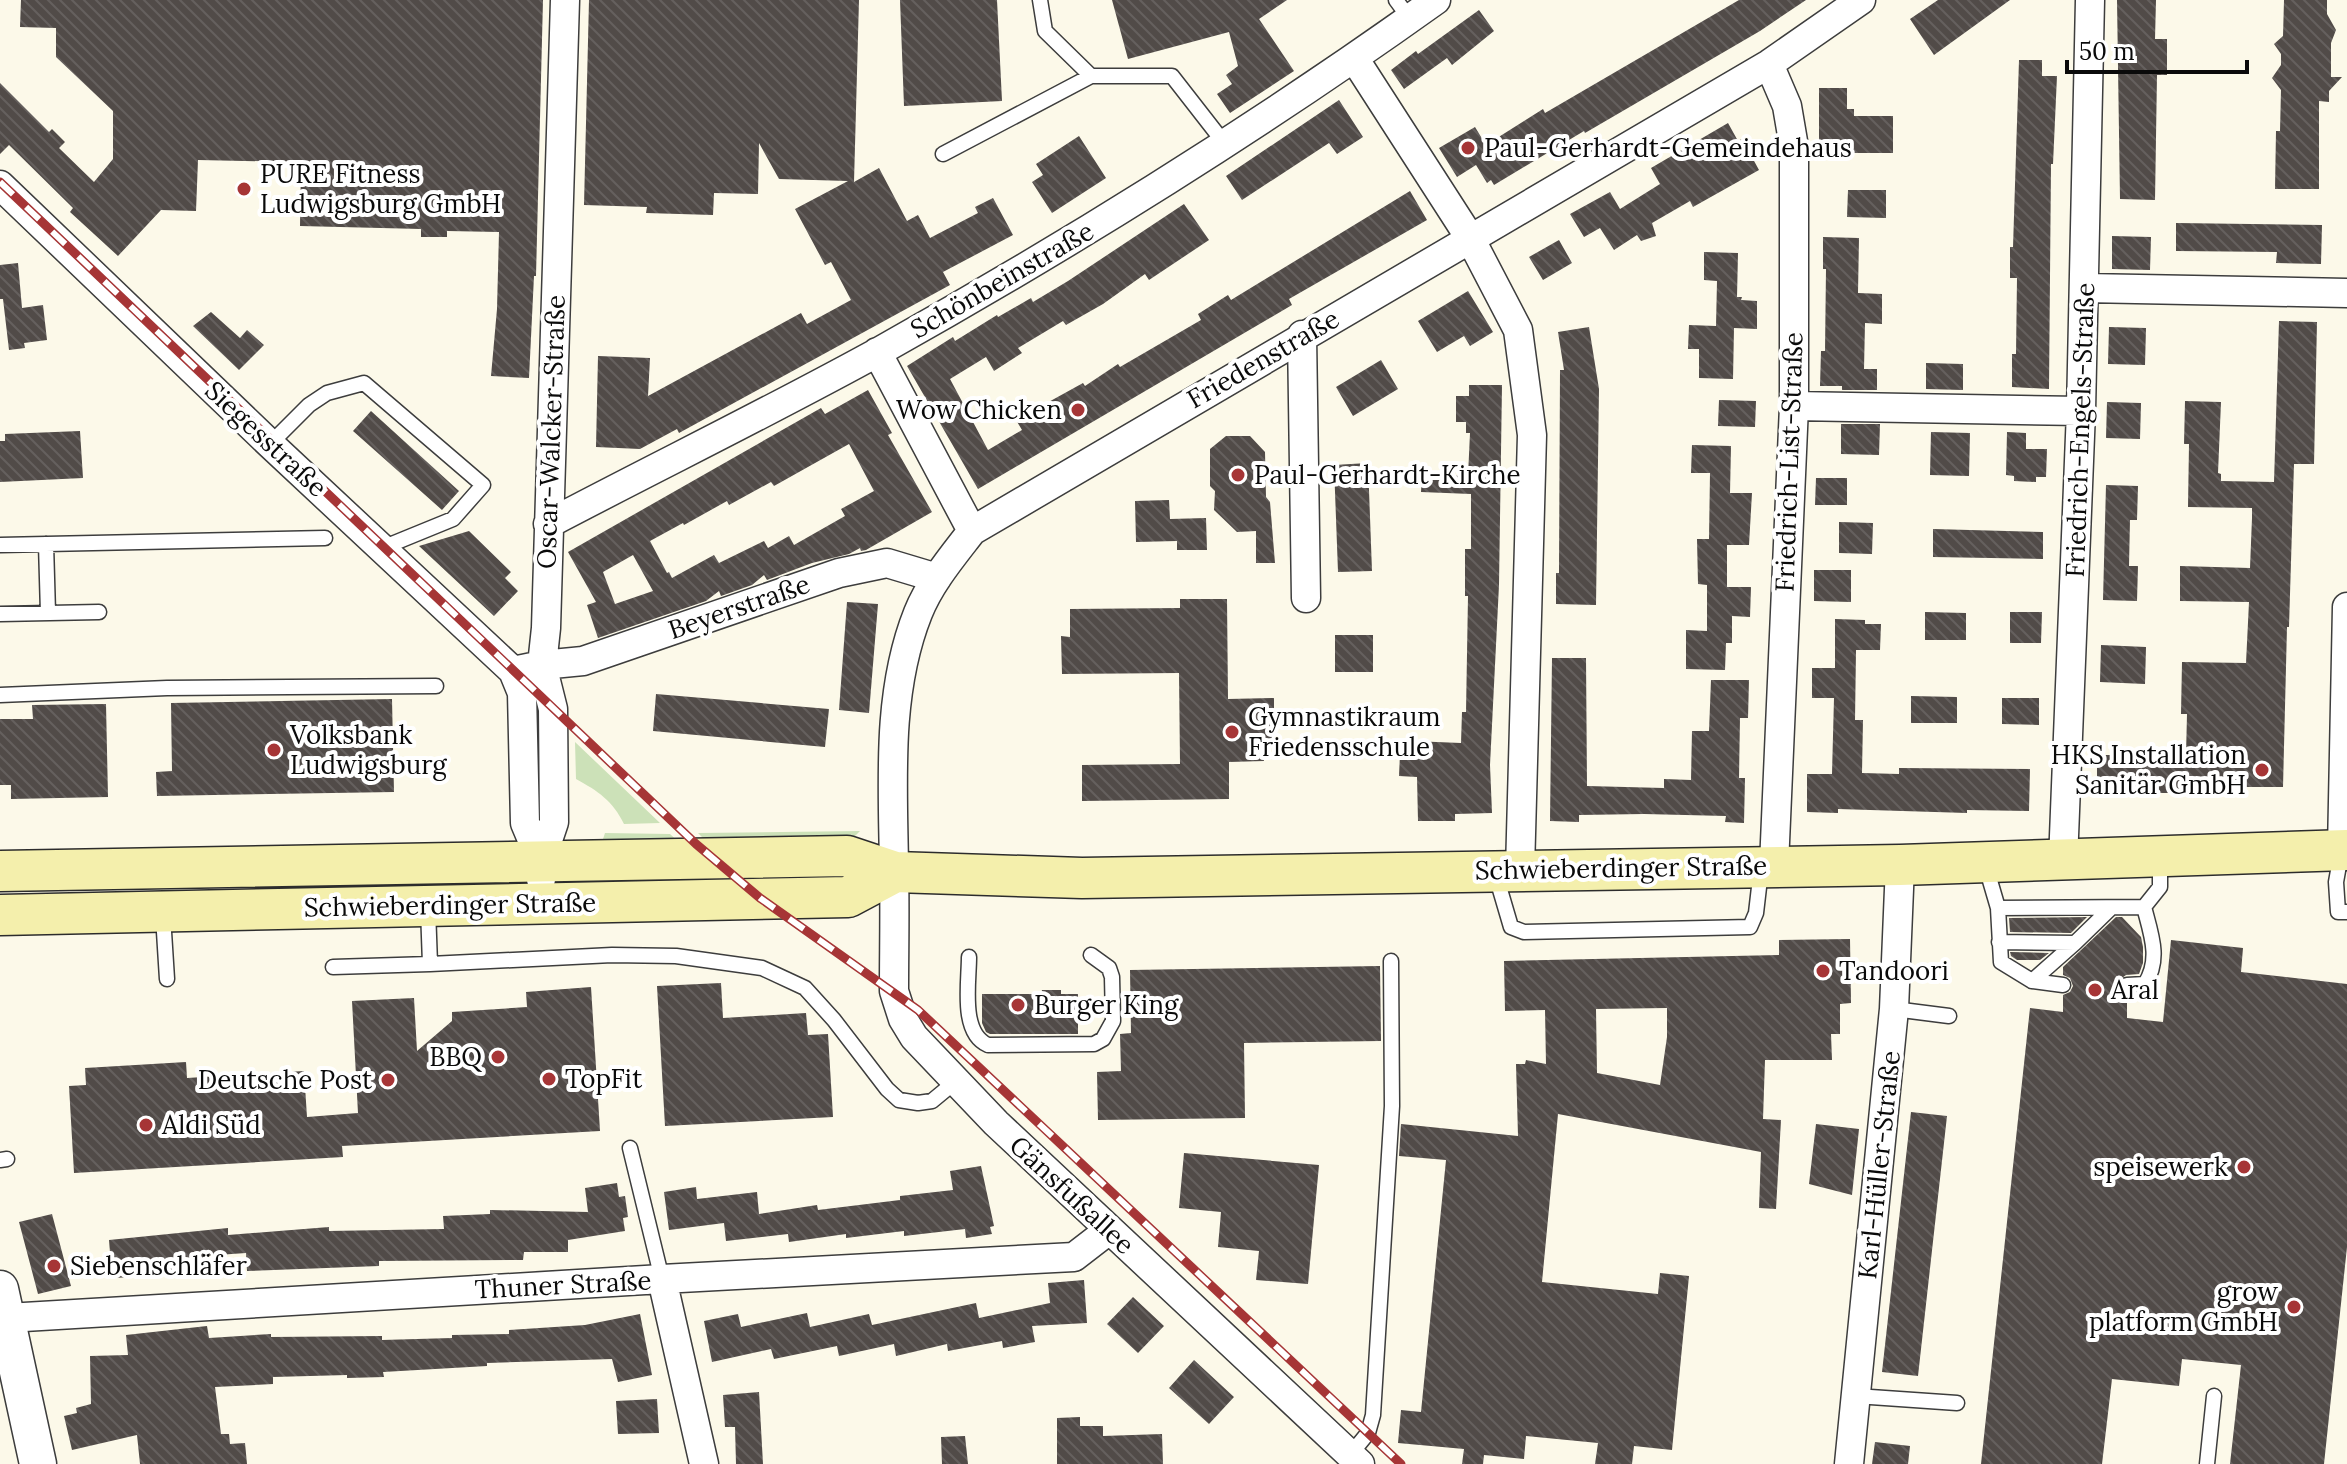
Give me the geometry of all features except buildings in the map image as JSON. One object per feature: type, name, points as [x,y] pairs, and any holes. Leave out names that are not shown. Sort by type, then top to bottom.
[{"type":"main road","name":"Schwieberdinger Straße","points":[[0,871],[847,856],[895,872],[1082,878],[1900,865],[2345,850]]},
{"type":"main road","name":"Schwieberdinger Straße","points":[[0,915],[848,897],[895,872]]},
{"type":"street","name":"Oscar-Walcker-Straße","points":[[541,903],[541,861],[554,822],[553,709],[542,665],[546,628],[565,0]]},
{"type":"street","name":"Schönbeinstraße","points":[[548,524],[877,352],[1059,248],[1225,144],[1354,58],[1403,10],[1436,0]]},
{"type":"street","name":"Friedenstraße","points":[[895,872],[893,784],[903,657],[919,611],[937,578],[972,531],[1769,64],[1861,0]]},
{"type":"street","name":"Friedrich-Engels-Straße","points":[[2063,861],[2085,288],[2090,0]]},
{"type":"street","points":[[1354,58],[1470,238],[1518,330],[1532,435],[1507,870]]},
{"type":"street","name":"Friedrich-List-Straße","points":[[1768,866],[1794,406],[1794,147],[1787,106],[1769,64]]},
{"type":"street","name":"Siegesstraße","points":[[0,185],[513,671]]},
{"type":"street","points":[[2085,288],[2347,293]]},
{"type":"street","points":[[1302,335],[1306,598]]},
{"type":"street","points":[[877,352],[972,531]]},
{"type":"street","points":[[1794,406],[2081,411]]},
{"type":"street","name":"Beyerstraße","points":[[542,665],[583,661],[839,573],[875,565],[887,563],[937,578]]},
{"type":"street","points":[[2345,850],[2347,607]]},
{"type":"street","points":[[513,671],[542,665]]},
{"type":"street","name":"Oscar-Walcker-Straße","points":[[513,671],[522,693],[525,823],[541,861]]},
{"type":"street","name":"Karl-Hüller-Straße","points":[[1849,1464],[1894,1009],[1900,865]]},
{"type":"street","name":"Gänsfußallee","points":[[895,872],[894,991],[903,1019],[914,1037],[955,1082],[1351,1461]]},
{"type":"street","name":"Thuner Straße","points":[[3,1304],[662,1279],[1074,1257],[1109,1230]]},
{"type":"street","points":[[662,1279],[704,1464]]},
{"type":"street","points":[[3,1304],[38,1464]]},
{"type":"lane","points":[[1040,0],[1045,31],[1091,76]]},
{"type":"lane","points":[[943,154],[1091,76],[1172,76],[1225,144]]},
{"type":"lane","points":[[270,444],[309,405],[327,393],[364,383],[483,485],[453,519],[382,548]]},
{"type":"lane","points":[[0,545],[325,538]]},
{"type":"lane","points":[[46,544],[48,613]]},
{"type":"lane","points":[[0,614],[99,612]]},
{"type":"lane","points":[[0,695],[167,688],[436,686]]},
{"type":"lane","points":[[2345,850],[2336,890],[2338,912],[2347,912]]},
{"type":"lane","points":[[1998,908],[2144,907],[2160,887],[2160,857]]},
{"type":"lane","points":[[1984,863],[1998,908],[2001,962],[2032,981],[2063,985]]},
{"type":"lane","points":[[1507,870],[1511,927],[1524,932],[1750,927],[1768,866]]},
{"type":"lane","points":[[428,905],[430,964]]},
{"type":"lane","points":[[2127,985],[2145,984],[2151,974],[2155,947],[2144,907]]},
{"type":"lane","points":[[2032,981],[2111,908]]},
{"type":"lane","points":[[163,911],[167,979]]},
{"type":"lane","points":[[1999,942],[2075,943]]},
{"type":"lane","points":[[333,967],[612,955],[676,956],[752,965],[788,978],[805,988],[899,1100],[918,1103],[932,1101],[955,1082]]},
{"type":"lane","points":[[969,957],[970,1022],[982,1042],[988,1045],[1094,1044],[1109,1032],[1113,1021],[1112,977],[1109,968],[1091,955]]},
{"type":"lane","points":[[1351,1461],[1368,1433],[1373,1415],[1392,1106],[1391,961]]},
{"type":"lane","points":[[1894,1009],[1949,1016]]},
{"type":"lane","points":[[630,1148],[662,1279]]},
{"type":"lane","points":[[1856,1396],[1957,1403]]},
{"type":"lane","points":[[2207,1464],[2214,1396]]},
{"type":"green space","points":[[575,742],[660,823],[624,824],[604,797],[576,779]]},
{"type":"green space","points":[[860,831],[851,840],[711,846],[698,833]]},
{"type":"green space","points":[[605,833],[670,834],[683,846],[602,842]]},
{"type":"railway","points":[[0,182],[696,844],[760,898],[918,1010],[1401,1464]]},
{"type":"place","name":"Paul-Gerhardt-Gemeindehaus","points":[[1468,148]]},
{"type":"place","name":"PURE Fitness Ludwigsburg GmbH","points":[[244,189]]},
{"type":"place","name":"Wow Chicken","points":[[1078,410]]},
{"type":"place","name":"Paul-Gerhardt-Kirche","points":[[1238,475]]},
{"type":"place","name":"Gymnastikraum Friedensschule","points":[[1232,732]]},
{"type":"place","name":"Volksbank Ludwigsburg","points":[[274,750]]},
{"type":"place","name":"HKS Installation Sanitär GmbH","points":[[2262,770]]},
{"type":"place","name":"Tandoori","points":[[1823,971]]},
{"type":"place","name":"Aral","points":[[2095,990]]},
{"type":"place","name":"Burger King","points":[[1018,1005]]},
{"type":"place","name":"BBQ","points":[[498,1057]]},
{"type":"place","name":"TopFit","points":[[549,1079]]},
{"type":"place","name":"Deutsche Post","points":[[388,1080]]},
{"type":"place","name":"Aldi Süd","points":[[146,1125]]},
{"type":"place","name":"speisewerk","points":[[2244,1167]]},
{"type":"place","name":"Siebenschläfer","points":[[54,1266]]},
{"type":"place","name":"grow platform GmbH","points":[[2294,1307]]}]
